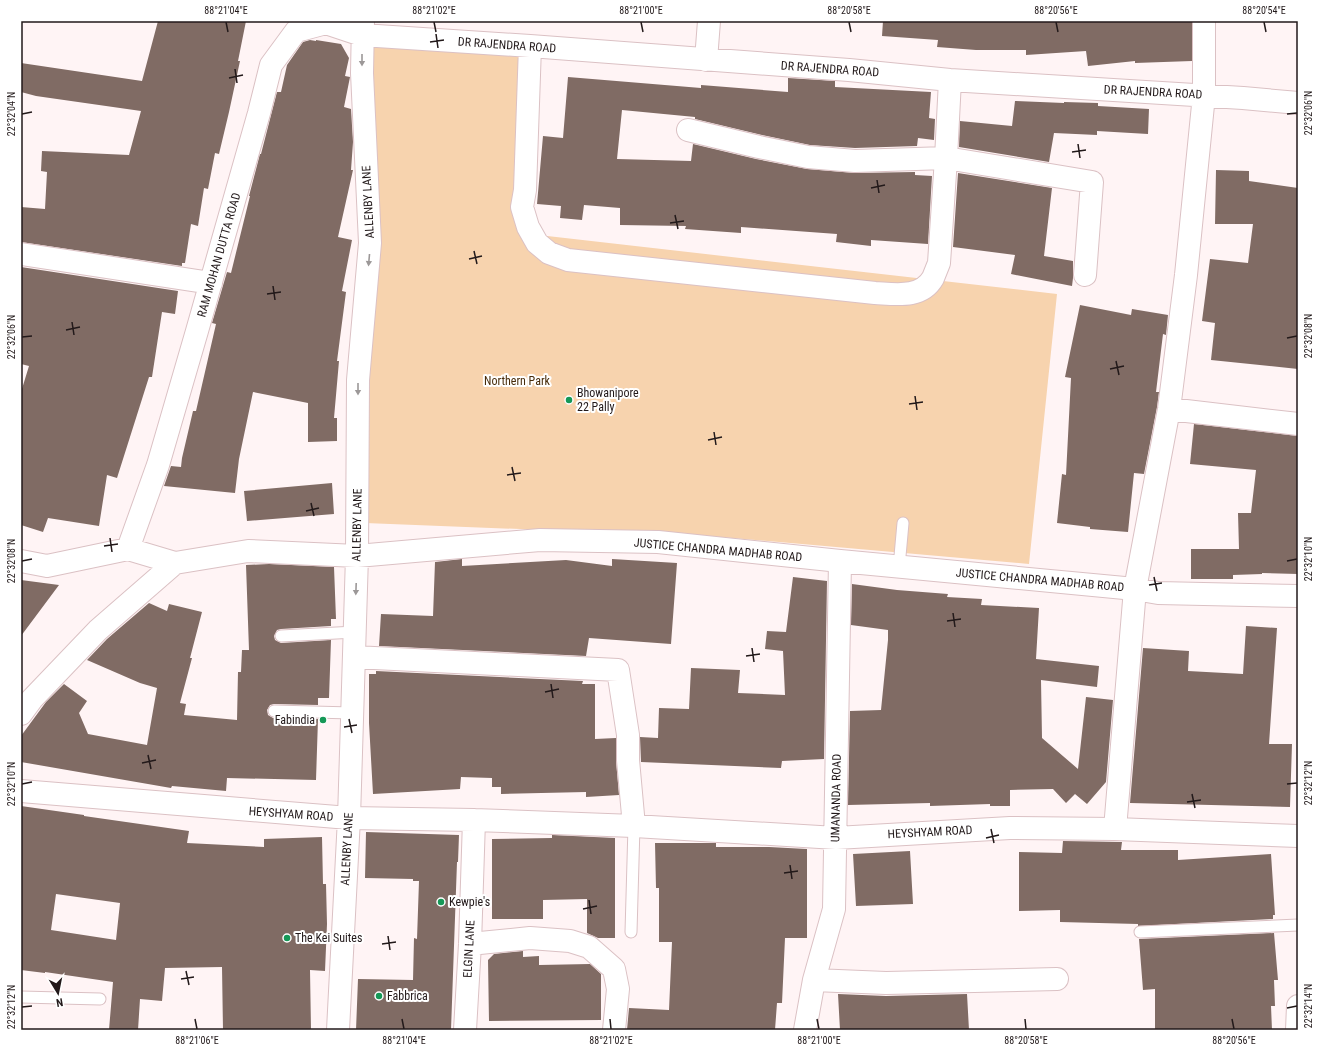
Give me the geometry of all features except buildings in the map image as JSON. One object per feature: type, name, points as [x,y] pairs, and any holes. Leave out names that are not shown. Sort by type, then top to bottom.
[{"type":"street","points":[[706,60],[709,21]]},
{"type":"street","points":[[1115,829],[1135,590],[1169,409],[1186,275],[1204,95],[1204,21]]},
{"type":"street","name":"RAM MOHAN DUTTA ROAD","points":[[128,550],[158,465],[211,283],[271,65],[296,31],[326,23],[363,28]]},
{"type":"street","name":"DR RAJENDRA ROAD","points":[[363,28],[530,46],[849,70],[950,80],[1204,95],[1298,103]]},
{"type":"street","name":"ALLENBY LANE","points":[[338,1030],[349,818],[354,657],[357,556],[358,380],[370,243],[362,73],[363,28]]},
{"type":"street","points":[[530,46],[525,190],[522,207],[528,227],[536,243],[549,253],[568,260],[875,293],[907,295],[922,289],[932,279],[939,263],[950,80]]},
{"type":"street","points":[[688,130],[808,157],[855,161],[946,158],[1092,182],[1085,275]]},
{"type":"street","points":[[21,254],[211,283]]},
{"type":"street","points":[[1169,409],[1298,424]]},
{"type":"street","name":"JUSTICE CHANDRA MADHAB ROAD","points":[[21,561],[47,566],[128,550],[175,563],[248,551],[357,556],[540,540],[642,541],[1158,593],[1298,596]]},
{"type":"street","name":"UMANANDA ROAD","points":[[804,1030],[814,980],[834,909],[840,561]]},
{"type":"street","points":[[21,714],[32,699],[98,630],[175,563]]},
{"type":"street","points":[[354,657],[618,670],[628,735],[628,760],[634,826]]},
{"type":"street","name":"HEYSHYAM ROAD","points":[[21,792],[349,818],[474,820],[634,826],[836,838],[1010,828],[1115,829],[1298,836]]},
{"type":"street","name":"ELGIN LANE","points":[[465,1030],[470,944],[474,820]]},
{"type":"street","points":[[470,944],[530,938],[570,941],[589,948],[614,969],[618,988],[614,1030]]},
{"type":"street","points":[[814,980],[886,983],[1057,979]]},
{"type":"street","points":[[1297,1030],[1298,1006]]},
{"type":"lane","points":[[899,567],[903,523]]},
{"type":"lane","points":[[281,636],[354,632]]},
{"type":"lane","points":[[274,711],[352,713]]},
{"type":"lane","points":[[630,932],[634,826]]},
{"type":"lane","points":[[1140,932],[1298,925]]},
{"type":"lane","points":[[21,997],[100,999]]},
{"type":"green space","name":"Northern Park","points":[[369,44],[525,52],[521,233],[1057,294],[1029,564],[721,537],[365,523]]},
{"type":"place","name":"Bhowanipore 22 Pally","points":[[569,400]]},
{"type":"place","name":"Fabindia","points":[[323,720]]},
{"type":"place","name":"Kewpie's","points":[[441,902]]},
{"type":"place","name":"The Kei Suites","points":[[287,938]]},
{"type":"place","name":"Fabbrica","points":[[379,996]]}]
